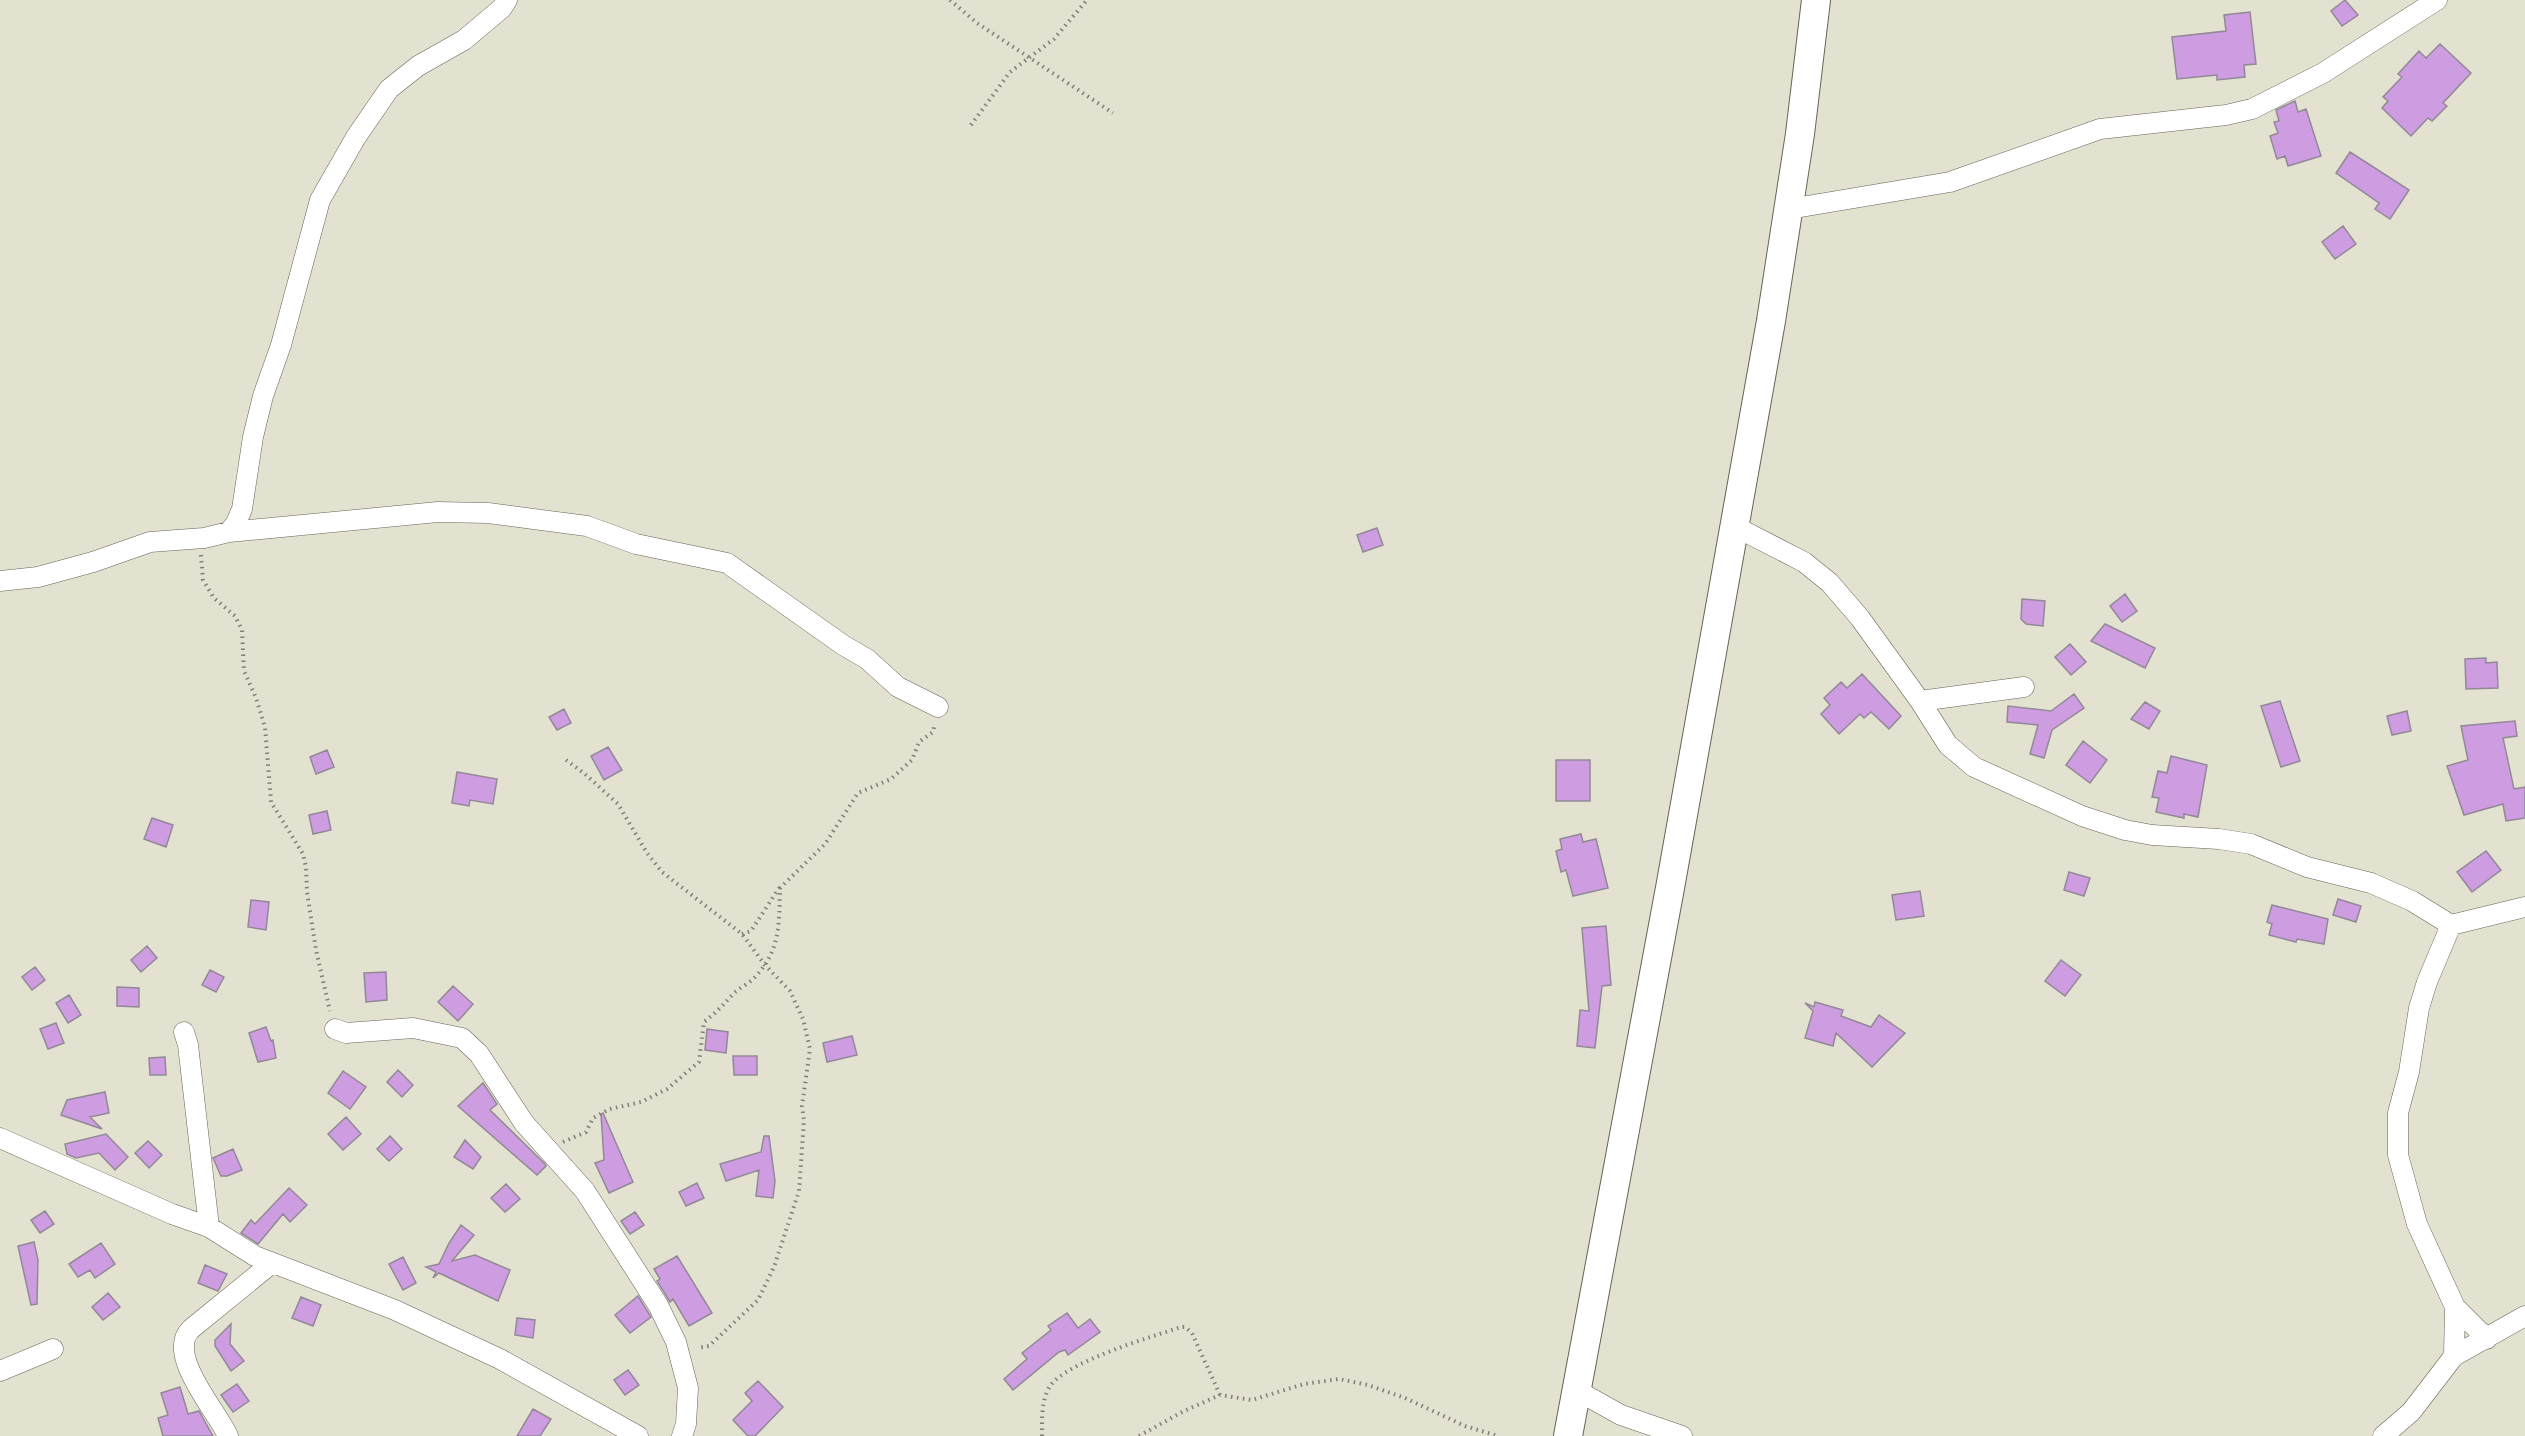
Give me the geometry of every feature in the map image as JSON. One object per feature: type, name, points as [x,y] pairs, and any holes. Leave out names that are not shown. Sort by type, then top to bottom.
[{"type":"main road","points":[[1568,1436],[1771,321],[1789,209],[1816,0]]},
{"type":"street","points":[[229,532],[242,509],[253,437],[263,396],[281,345],[320,200],[356,137],[389,89],[418,66],[464,40],[502,8],[507,0]]},
{"type":"street","points":[[1789,209],[1950,182],[2100,129],[2226,115],[2252,109],[2323,73],[2437,0]]},
{"type":"street","points":[[0,581],[38,577],[93,562],[150,542],[438,512],[488,513],[587,526],[636,544],[727,563],[843,645],[867,659],[898,687],[938,707]]},
{"type":"street","points":[[1734,526],[1804,562],[1830,583],[1860,618],[1920,701],[1948,745],[1974,767],[2082,816],[2125,830],[2152,835],[2200,837],[2251,844],[2307,867],[2392,891],[2451,925],[2525,907]]},
{"type":"street","points":[[1920,701],[2024,687]]},
{"type":"street","points":[[2451,925],[2427,982],[2419,1008],[2409,1072],[2398,1113],[2397,1155],[2417,1224],[2455,1307],[2487,1339]]},
{"type":"street","points":[[335,1029],[346,1033],[412,1028],[462,1038],[479,1054],[524,1123],[550,1149],[585,1191],[658,1305],[678,1352],[688,1388],[686,1424],[682,1436]]},
{"type":"street","points":[[184,1032],[188,1045],[209,1227]]},
{"type":"street","points":[[0,1137],[172,1214],[209,1227],[255,1256],[395,1310],[500,1359],[638,1436]]},
{"type":"street","points":[[228,1436],[196,1385],[183,1343],[185,1335],[272,1263]]},
{"type":"street","points":[[2454,1356],[2455,1307]]},
{"type":"street","points":[[2383,1436],[2411,1412],[2454,1356],[2525,1316]]},
{"type":"street","points":[[0,1371],[53,1349]]},
{"type":"street","points":[[1576,1390],[1621,1415],[1682,1436]]},
{"type":"path","points":[[950,0],[977,23],[1113,113]]},
{"type":"path","points":[[971,125],[1010,72],[1054,39],[1087,0]]},
{"type":"path","points":[[204,538],[200,562],[203,580],[214,598],[235,616],[242,630],[244,670],[265,727],[271,802],[303,854],[316,950],[326,985],[331,1022],[335,1029]]},
{"type":"path","points":[[741,934],[752,931],[780,888],[825,844],[858,793],[891,779],[912,760],[919,742],[933,732],[938,707]]},
{"type":"path","points":[[566,760],[618,804],[647,853],[662,872],[741,934],[765,965],[790,991],[803,1019],[810,1049],[802,1106],[804,1120],[799,1191],[774,1267],[758,1300],[709,1346],[678,1352]]},
{"type":"path","points":[[550,1149],[569,1138],[586,1132],[592,1118],[610,1109],[650,1098],[667,1089],[699,1062],[704,1022],[721,1010],[735,993],[755,978],[765,965],[779,937],[780,888]]},
{"type":"path","points":[[1042,1436],[1044,1401],[1055,1380],[1094,1359],[1180,1327],[1185,1326],[1192,1333],[1220,1395]]},
{"type":"path","points":[[1139,1436],[1184,1411],[1220,1395],[1252,1400],[1304,1384],[1339,1379],[1357,1382],[1396,1395],[1465,1426],[1498,1436]]},
{"type":"building","points":[[2345,0],[2358,15],[2342,26],[2331,11]]},
{"type":"building","points":[[2250,12],[2256,64],[2244,65],[2245,77],[2217,80],[2217,75],[2177,79],[2172,37],[2226,31],[2224,15]]},
{"type":"building","points":[[2440,44],[2471,73],[2443,103],[2447,106],[2432,121],[2428,118],[2411,136],[2382,108],[2388,101],[2383,97],[2402,77],[2398,74],[2419,51],[2426,58]]},
{"type":"building","points":[[2295,101],[2298,112],[2306,109],[2321,156],[2288,166],[2285,156],[2277,159],[2270,136],[2278,133],[2274,122],[2279,121],[2276,110]]},
{"type":"building","points":[[2350,152],[2409,190],[2390,219],[2375,209],[2379,203],[2336,173]]},
{"type":"building","points":[[2343,226],[2356,244],[2335,259],[2322,242]]},
{"type":"building","points":[[1377,528],[1383,545],[1363,552],[1357,535]]},
{"type":"building","points":[[2125,594],[2137,611],[2122,622],[2110,606]]},
{"type":"building","points":[[2022,599],[2045,601],[2043,626],[2026,624],[2021,619]]},
{"type":"building","points":[[2105,624],[2155,648],[2145,668],[2091,641]]},
{"type":"building","points":[[2070,644],[2086,662],[2071,675],[2055,657]]},
{"type":"building","points":[[2486,658],[2486,663],[2497,662],[2498,688],[2466,689],[2465,659]]},
{"type":"building","points":[[1862,674],[1901,716],[1889,729],[1871,712],[1864,718],[1860,714],[1839,734],[1821,714],[1830,705],[1824,698],[1841,682],[1847,688]]},
{"type":"building","points":[[2074,694],[2084,708],[2052,730],[2044,758],[2030,754],[2038,725],[2007,722],[2008,706],[2051,711]]},
{"type":"building","points":[[2280,701],[2300,761],[2281,767],[2261,706]]},
{"type":"building","points":[[2145,702],[2160,711],[2149,729],[2131,719]]},
{"type":"building","points":[[564,709],[571,723],[557,730],[549,717]]},
{"type":"building","points":[[2407,711],[2411,731],[2392,735],[2387,716]]},
{"type":"building","points":[[2515,721],[2517,736],[2503,738],[2514,789],[2525,787],[2525,818],[2506,821],[2503,804],[2464,815],[2447,766],[2468,760],[2461,726]]},
{"type":"building","points":[[2083,741],[2107,760],[2090,783],[2066,765]]},
{"type":"building","points":[[608,747],[622,770],[604,780],[591,756]]},
{"type":"building","points":[[327,750],[334,767],[316,774],[310,757]]},
{"type":"building","points":[[2171,756],[2207,765],[2198,817],[2184,814],[2184,818],[2156,812],[2159,798],[2152,797],[2158,771],[2167,773]]},
{"type":"building","points":[[1556,760],[1590,760],[1590,801],[1556,801]]},
{"type":"building","points":[[457,772],[497,779],[493,804],[470,800],[469,806],[452,803]]},
{"type":"building","points":[[327,811],[331,830],[313,834],[309,815]]},
{"type":"building","points":[[152,818],[173,825],[166,847],[144,839]]},
{"type":"building","points":[[1581,834],[1583,842],[1596,839],[1608,888],[1573,896],[1566,870],[1561,872],[1556,851],[1562,849],[1560,839]]},
{"type":"building","points":[[2486,851],[2501,870],[2472,892],[2457,872]]},
{"type":"building","points":[[2069,872],[2090,878],[2084,896],[2064,890]]},
{"type":"building","points":[[1920,891],[1924,916],[1896,920],[1892,895]]},
{"type":"building","points":[[2338,899],[2361,906],[2356,922],[2333,915]]},
{"type":"building","points":[[251,900],[269,902],[266,930],[248,927]]},
{"type":"building","points":[[2272,905],[2328,919],[2324,944],[2297,939],[2296,942],[2269,935],[2272,924],[2267,922]]},
{"type":"building","points":[[1606,926],[1611,985],[1602,986],[1595,1048],[1577,1046],[1580,1010],[1589,1011],[1582,928]]},
{"type":"building","points":[[147,946],[157,958],[141,972],[131,960]]},
{"type":"building","points":[[2061,960],[2081,975],[2065,996],[2045,981]]},
{"type":"building","points":[[35,967],[45,980],[32,990],[22,977]]},
{"type":"building","points":[[210,970],[224,977],[216,992],[202,985]]},
{"type":"building","points":[[386,972],[387,1000],[366,1002],[364,973]]},
{"type":"building","points":[[453,986],[473,1004],[458,1021],[438,1002]]},
{"type":"building","points":[[117,987],[139,988],[139,1007],[117,1006]]},
{"type":"building","points":[[69,995],[81,1015],[68,1023],[56,1003]]},
{"type":"building","points":[[1815,1002],[1843,1010],[1841,1016],[1871,1027],[1879,1015],[1905,1033],[1872,1067],[1836,1033],[1833,1046],[1805,1038],[1813,1011],[1805,1003],[1814,1007]]},
{"type":"building","points":[[56,1023],[64,1043],[48,1049],[40,1029]]},
{"type":"building","points":[[266,1027],[271,1041],[273,1040],[276,1058],[258,1062],[249,1033]]},
{"type":"building","points":[[707,1029],[728,1032],[726,1053],[705,1050]]},
{"type":"building","points":[[852,1036],[857,1055],[827,1062],[823,1043]]},
{"type":"building","points":[[733,1056],[757,1056],[757,1075],[734,1075]]},
{"type":"building","points":[[165,1057],[166,1075],[150,1075],[149,1058]]},
{"type":"building","points":[[398,1070],[413,1085],[402,1097],[387,1082]]},
{"type":"building","points":[[343,1071],[366,1087],[350,1109],[328,1093]]},
{"type":"building","points":[[483,1083],[497,1104],[490,1110],[545,1164],[546,1166],[537,1175],[458,1106]]},
{"type":"building","points":[[105,1092],[109,1113],[90,1117],[102,1129],[61,1115],[67,1100]]},
{"type":"building","points":[[603,1113],[633,1182],[609,1193],[595,1163],[604,1160],[601,1114]]},
{"type":"building","points":[[346,1117],[361,1134],[343,1150],[328,1134]]},
{"type":"building","points":[[106,1134],[128,1157],[115,1170],[99,1153],[76,1158],[67,1154],[65,1144]]},
{"type":"building","points":[[390,1136],[402,1149],[389,1161],[377,1149]]},
{"type":"building","points":[[764,1136],[769,1136],[775,1181],[773,1198],[756,1196],[759,1170],[726,1181],[720,1164],[761,1152]]},
{"type":"building","points":[[465,1140],[481,1157],[473,1169],[454,1157]]},
{"type":"building","points":[[148,1141],[162,1155],[149,1168],[135,1153]]},
{"type":"building","points":[[233,1149],[242,1170],[221,1176],[213,1158]]},
{"type":"building","points":[[697,1183],[704,1198],[686,1206],[679,1192]]},
{"type":"building","points":[[506,1184],[520,1199],[505,1212],[491,1198]]},
{"type":"building","points":[[289,1188],[307,1205],[290,1222],[283,1214],[258,1244],[241,1233],[251,1220],[255,1224]]},
{"type":"building","points":[[45,1211],[54,1224],[40,1233],[31,1220]]},
{"type":"building","points":[[635,1212],[644,1225],[630,1234],[621,1221]]},
{"type":"building","points":[[461,1225],[474,1235],[452,1261],[475,1255],[510,1270],[498,1301],[439,1273],[433,1278],[436,1272],[426,1267],[439,1264]]},
{"type":"building","points":[[34,1242],[38,1260],[37,1304],[31,1305],[18,1246]]},
{"type":"building","points":[[101,1243],[115,1264],[95,1278],[90,1270],[78,1277],[69,1264]]},
{"type":"building","points":[[677,1256],[712,1313],[689,1326],[673,1299],[670,1302],[657,1281],[660,1279],[654,1269]]},
{"type":"building","points":[[403,1257],[416,1283],[403,1290],[389,1264]]},
{"type":"building","points":[[205,1265],[227,1274],[218,1291],[198,1283]]},
{"type":"building","points":[[108,1293],[120,1307],[103,1320],[92,1307]]},
{"type":"building","points":[[638,1296],[651,1317],[630,1333],[615,1315]]},
{"type":"building","points":[[301,1297],[321,1305],[313,1326],[292,1318]]},
{"type":"building","points":[[1067,1313],[1078,1328],[1090,1319],[1100,1332],[1068,1355],[1065,1350],[1059,1352],[1013,1390],[1004,1379],[1027,1359],[1022,1353],[1051,1330],[1048,1326]]},
{"type":"building","points":[[517,1318],[535,1320],[533,1338],[515,1335]]},
{"type":"building","points":[[231,1324],[230,1344],[244,1361],[231,1371],[215,1346],[215,1340]]},
{"type":"building","points":[[628,1370],[639,1385],[625,1395],[614,1380]]},
{"type":"building","points":[[758,1381],[783,1407],[755,1436],[748,1436],[733,1420],[752,1401],[745,1393]]},
{"type":"building","points":[[237,1384],[249,1401],[233,1412],[221,1395]]},
{"type":"building","points":[[180,1387],[188,1414],[199,1411],[213,1436],[163,1436],[158,1418],[168,1415],[161,1393]]},
{"type":"building","points":[[533,1409],[551,1419],[540,1436],[517,1436]]}]
